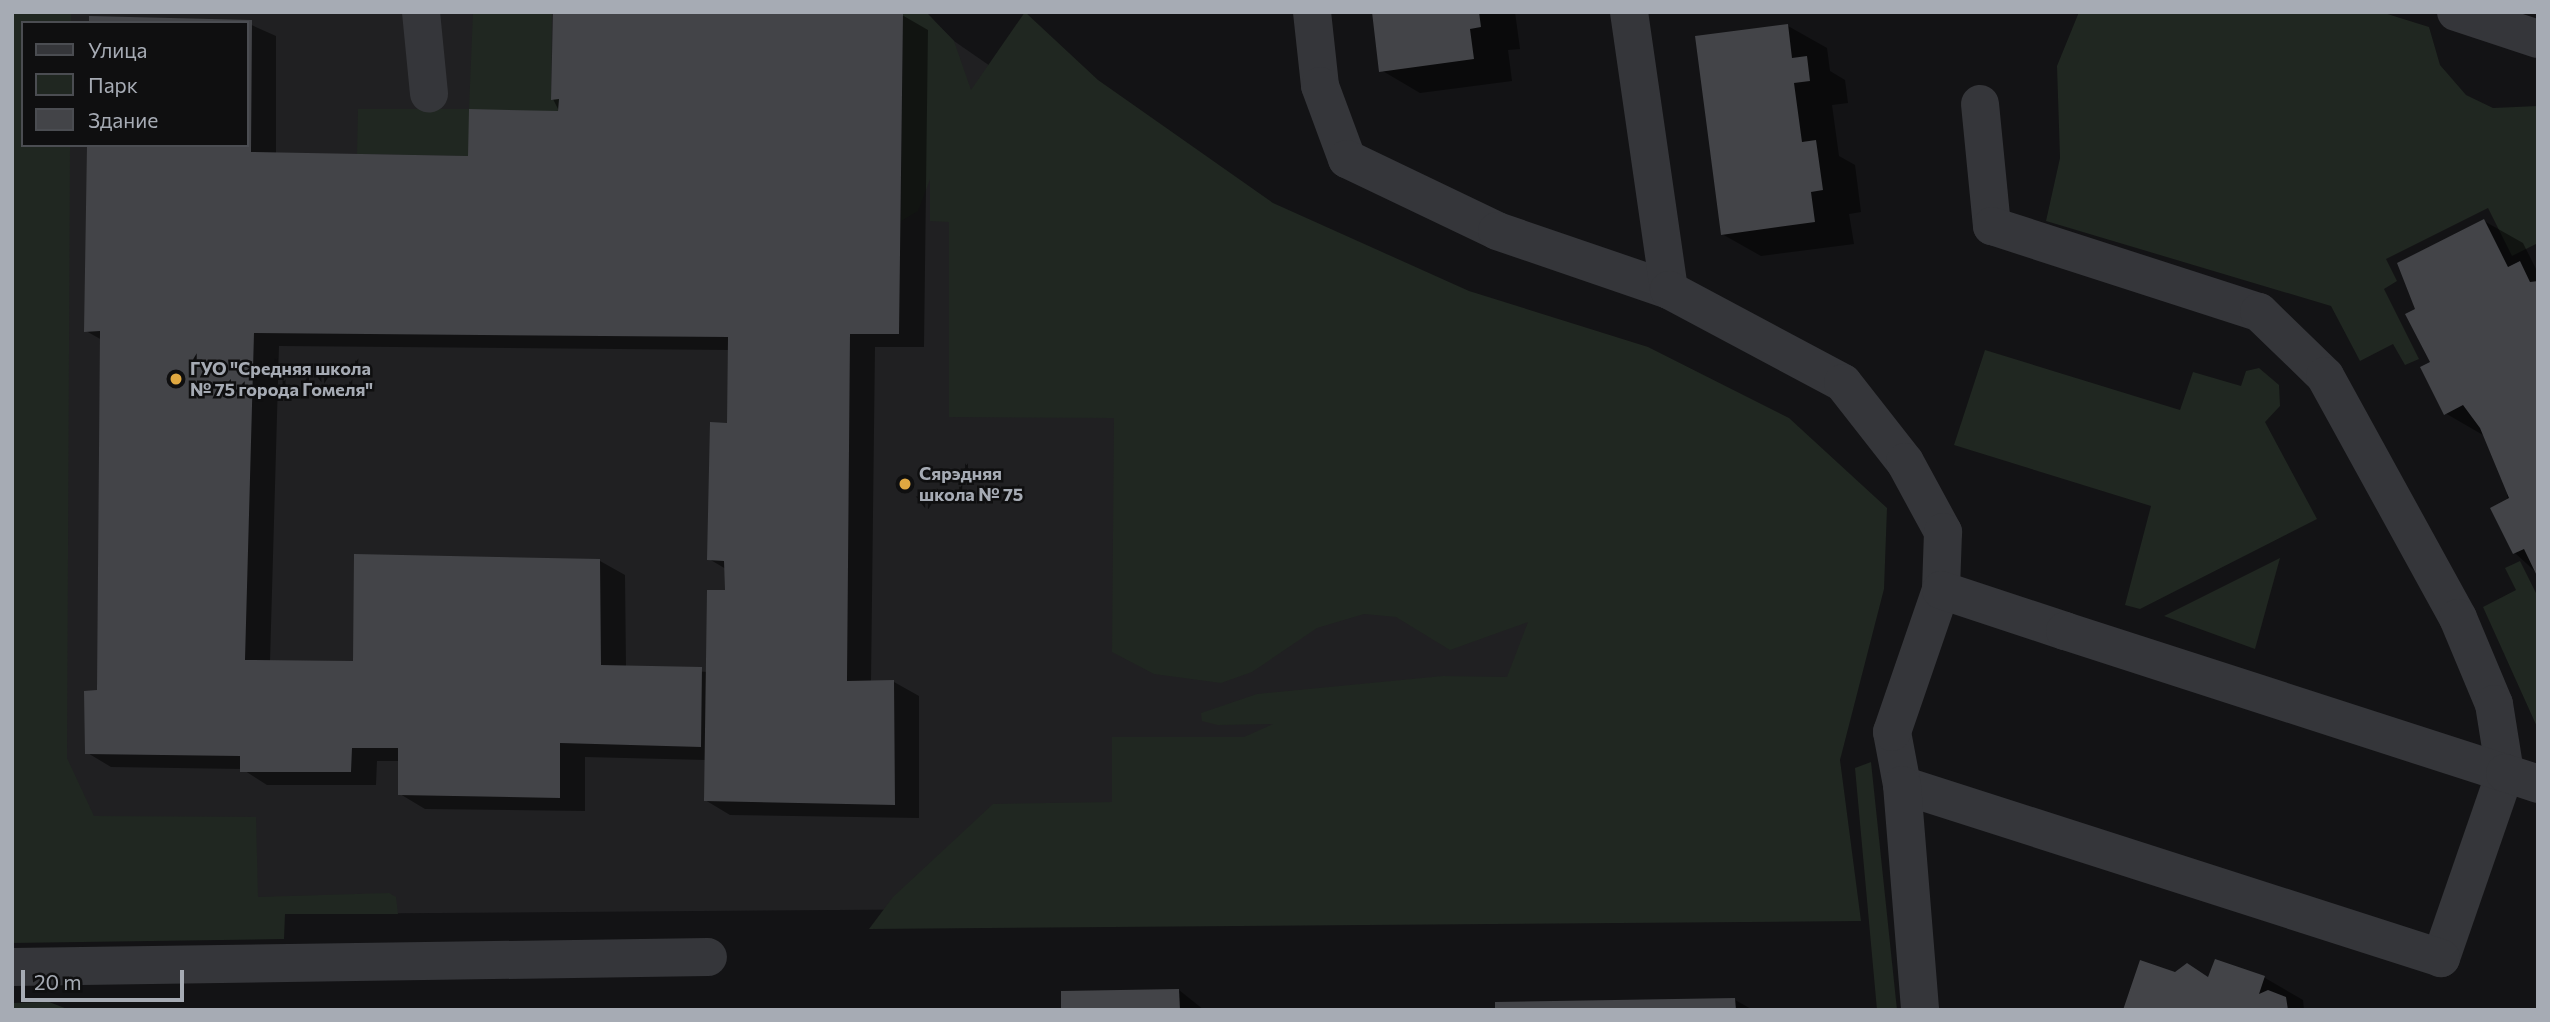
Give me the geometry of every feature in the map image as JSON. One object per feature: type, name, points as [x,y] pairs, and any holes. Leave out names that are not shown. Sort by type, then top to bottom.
[{"type":"street","points":[[421,12],[429,94]]},
{"type":"street","points":[[1312,12],[1320,86],[1347,159],[1497,231],[1669,290],[1843,383],[1905,462],[1943,532],[1941,590],[1892,732],[1902,785],[1920,1010]]},
{"type":"street","points":[[1629,12],[1669,290]]},
{"type":"street","points":[[2456,12],[2538,39]]},
{"type":"street","points":[[1902,785],[2441,958],[2521,779],[2494,704],[2458,618],[2325,376],[2259,312],[1992,226],[1980,104]]},
{"type":"street","points":[[1941,590],[2521,779]]},
{"type":"street","points":[[12,967],[708,957]]},
{"type":"shaded area","name":"Сярэдняя школа № 75","points":[[12,12],[926,12],[954,41],[1245,242],[1819,903],[12,916]]},
{"type":"green space","points":[[12,12],[71,12],[71,21],[21,21],[21,147],[70,147],[67,758],[94,816],[256,817],[258,897],[389,893],[396,897],[398,914],[285,914],[284,939],[12,943]]},
{"type":"green space","points":[[473,12],[552,12],[551,99],[559,99],[558,111],[468,156],[357,154],[358,109],[469,109]]},
{"type":"green space","points":[[804,12],[926,12],[954,41],[971,90],[1025,12],[1098,80],[1273,203],[1469,291],[1648,347],[1789,418],[1887,508],[1884,589],[1840,760],[1861,921],[869,929],[893,897],[993,804],[1112,802],[1112,737],[1244,737],[1273,724],[1218,725],[1202,721],[1201,713],[1257,694],[1443,676],[1507,677],[1528,622],[1450,650],[1396,617],[1364,614],[1317,628],[1252,672],[1221,683],[1154,674],[1112,652],[1114,418],[949,417],[949,222],[930,221],[930,179],[918,211],[901,221],[903,14]]},
{"type":"green space","points":[[2079,12],[2381,12],[2429,27],[2440,65],[2466,95],[2493,108],[2538,106],[2538,243],[2512,256],[2488,208],[2386,259],[2397,281],[2384,289],[2419,359],[2405,365],[2393,344],[2360,361],[2331,306],[2046,221],[2060,158],[2057,66]]},
{"type":"green space","points":[[1985,350],[2180,410],[2193,372],[2241,386],[2246,371],[2259,368],[2279,385],[2280,406],[2265,422],[2317,519],[2140,609],[2125,605],[2151,506],[1954,445]]},
{"type":"green space","points":[[2280,558],[2255,649],[2164,616]]},
{"type":"green space","points":[[2520,561],[2538,597],[2538,729],[2483,607],[2516,590],[2505,568]]},
{"type":"green space","points":[[1871,762],[1897,1010],[1877,1010],[1855,768]]},
{"type":"green space","points":[[49,1002],[70,1010],[12,1010],[12,1003]]},
{"type":"building","name":"ГУО \"Средняя школа № 75 города Гомеля\"","points":[[553,12],[903,14],[899,334],[850,334],[847,681],[894,680],[895,805],[704,801],[707,590],[725,590],[724,561],[707,560],[710,422],[727,423],[728,337],[254,333],[245,660],[353,661],[354,554],[600,559],[601,665],[702,667],[701,747],[560,743],[560,798],[398,795],[398,748],[352,748],[351,772],[240,772],[240,756],[85,754],[84,691],[97,690],[100,331],[84,332],[87,147],[248,147],[248,21],[89,21],[89,16],[252,20],[251,152],[468,156],[469,109],[558,111],[559,99],[551,100]]},
{"type":"building","points":[[1372,12],[1479,12],[1481,27],[1470,29],[1474,59],[1379,72]]},
{"type":"building","points":[[1788,24],[1792,58],[1807,56],[1810,81],[1794,83],[1802,142],[1816,140],[1823,190],[1811,192],[1815,222],[1721,235],[1695,36]]},
{"type":"building","points":[[2484,219],[2508,267],[2520,261],[2530,282],[2538,281],[2538,578],[2524,549],[2513,554],[2490,508],[2509,498],[2480,428],[2463,405],[2444,415],[2420,367],[2430,362],[2405,314],[2415,309],[2397,263]]},
{"type":"building","points":[[2215,959],[2265,976],[2259,994],[2268,990],[2286,997],[2288,1010],[2123,1010],[2140,960],[2175,972],[2187,963],[2208,977]]},
{"type":"building","points":[[1179,989],[1180,1010],[1061,1010],[1061,991]]},
{"type":"building","points":[[1735,998],[1736,1010],[1495,1010],[1495,1002]]},
{"type":"place","name":"ГУО \"Средняя школа № 75 города Гомеля\"","points":[[176,379]]},
{"type":"place","name":"Сярэдняя школа № 75","points":[[905,484]]}]
